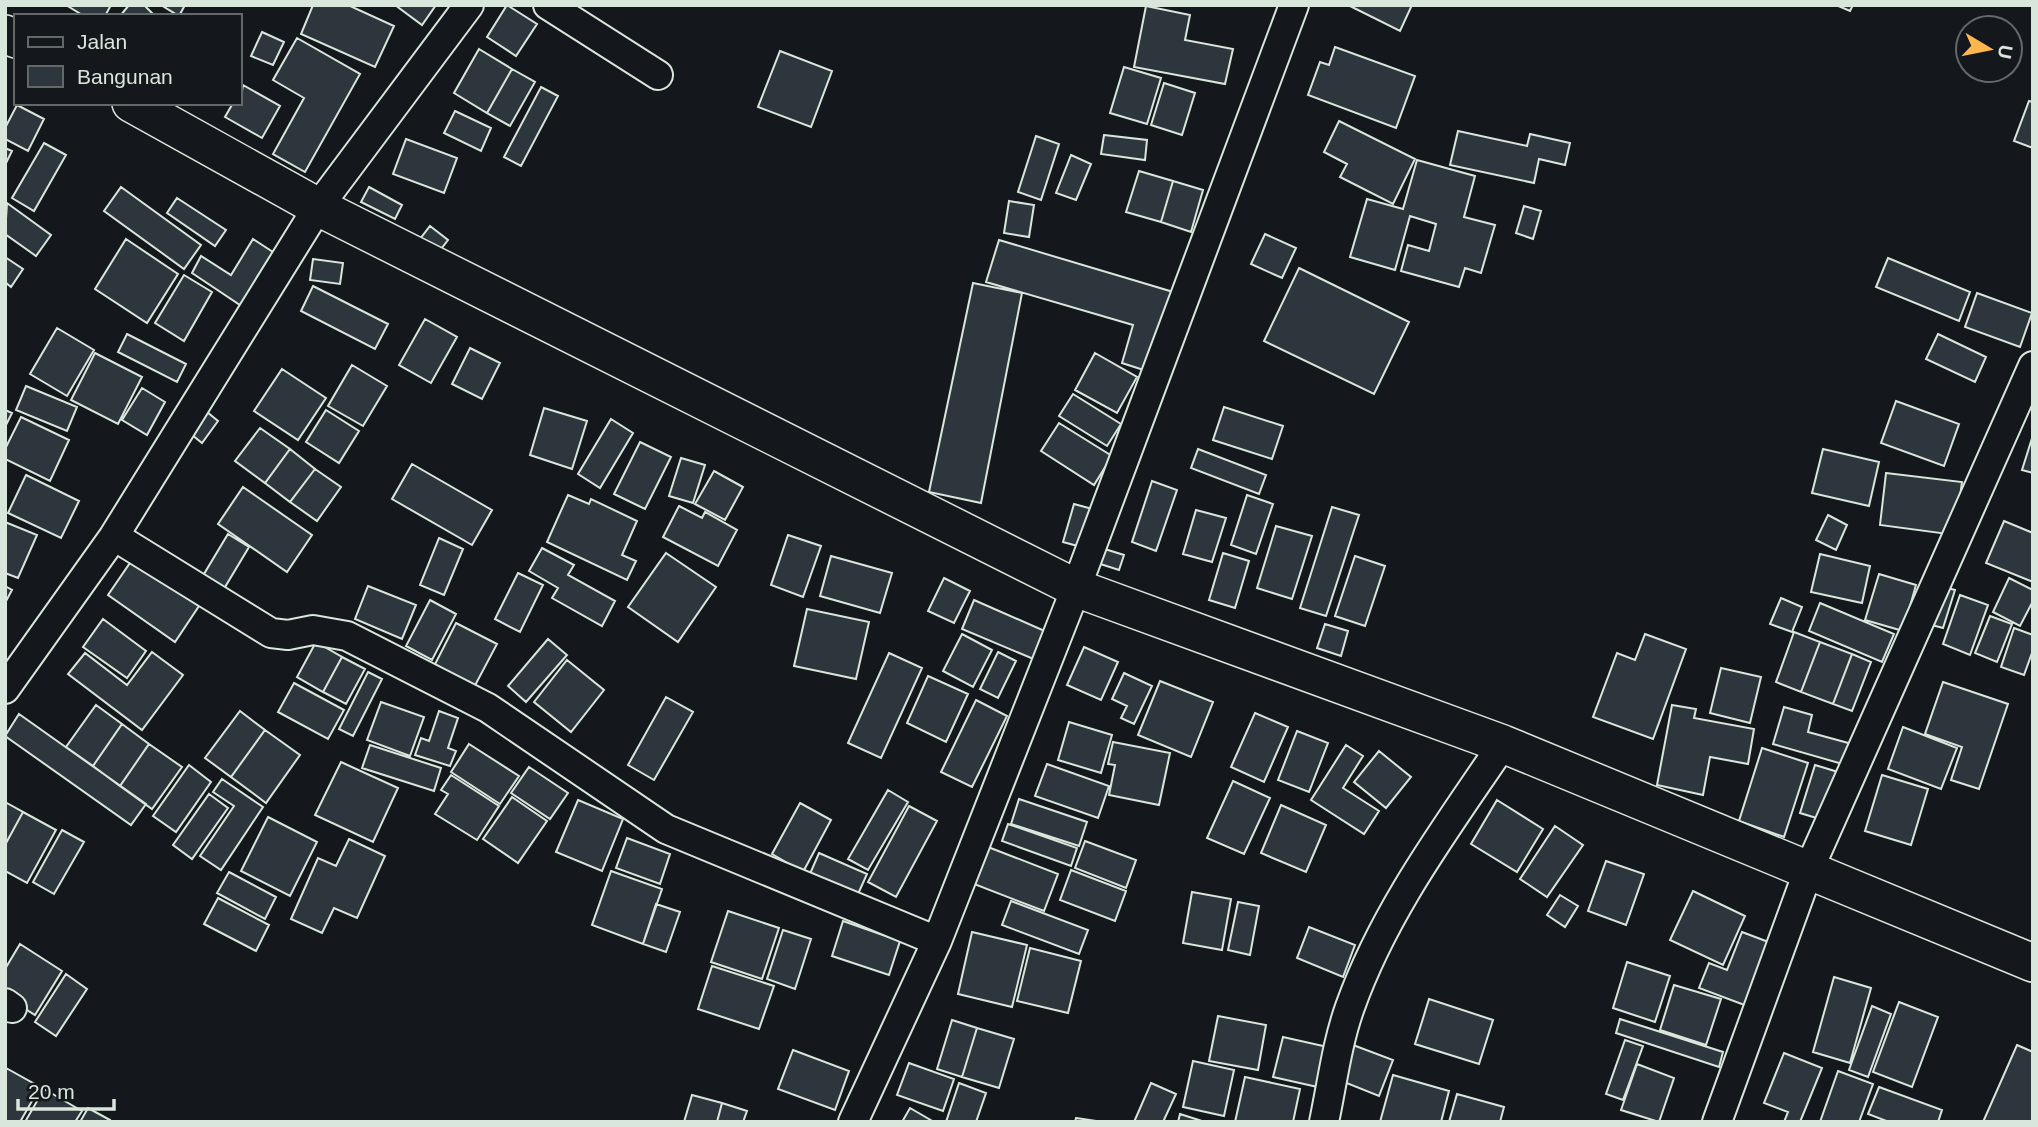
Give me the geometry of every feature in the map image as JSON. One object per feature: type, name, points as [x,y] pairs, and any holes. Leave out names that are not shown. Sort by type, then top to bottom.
[{"type":"street","points":[[5,689],[114,536],[318,207],[469,5]]},
{"type":"street","points":[[548,5],[658,75]]},
{"type":"street","points":[[853,1122],[937,941],[1076,588],[1294,5]]},
{"type":"street","points":[[135,105],[318,207],[1076,588],[1503,744],[2033,963]]},
{"type":"street","points":[[1717,1122],[1809,870],[2033,366]]},
{"type":"street","points":[[114,536],[271,633],[288,635],[313,630],[347,636],[488,708],[666,828],[937,941]]},
{"type":"street","points":[[1324,1122],[1349,1010],[1370,955],[1428,855],[1503,744]]},
{"type":"building","points":[[66,5],[111,5],[106,14],[81,14]]},
{"type":"building","points":[[129,5],[144,5],[152,13],[151,14],[122,14]]},
{"type":"building","points":[[161,5],[185,5],[180,14]]},
{"type":"building","points":[[313,5],[348,5],[394,26],[375,67],[301,34]]},
{"type":"building","points":[[395,5],[436,5],[422,25]]},
{"type":"building","points":[[507,5],[537,24],[516,56],[487,37]]},
{"type":"building","points":[[1348,5],[1412,5],[1400,31]]},
{"type":"building","points":[[1836,5],[1853,5],[1850,11]]},
{"type":"building","points":[[1146,6],[1190,15],[1185,40],[1233,49],[1225,84],[1134,67]]},
{"type":"building","points":[[262,32],[284,42],[273,65],[251,56]]},
{"type":"building","points":[[297,38],[360,74],[305,172],[273,154],[304,98],[273,80]]},
{"type":"building","points":[[1335,47],[1415,76],[1396,128],[1308,95],[1320,62],[1329,65]]},
{"type":"building","points":[[479,49],[512,69],[487,113],[454,93]]},
{"type":"building","points":[[780,51],[832,71],[811,127],[758,107]]},
{"type":"building","points":[[1124,67],[1161,78],[1147,124],[1110,113]]},
{"type":"building","points":[[512,69],[535,82],[510,126],[487,113]]},
{"type":"building","points":[[1164,83],[1195,93],[1182,135],[1151,125]]},
{"type":"building","points":[[243,85],[280,106],[262,138],[225,117],[232,105],[242,105]]},
{"type":"building","points":[[541,87],[558,96],[521,166],[504,157]]},
{"type":"building","points":[[2029,101],[2033,102],[2033,148],[2014,141]]},
{"type":"building","points":[[17,105],[44,119],[28,151],[5,139],[5,128]]},
{"type":"building","points":[[455,111],[491,128],[481,151],[444,133]]},
{"type":"building","points":[[1339,121],[1415,159],[1393,204],[1340,177],[1347,164],[1324,152]]},
{"type":"building","points":[[1458,131],[1527,146],[1530,134],[1570,143],[1565,165],[1539,159],[1534,183],[1450,165]]},
{"type":"building","points":[[1104,135],[1147,140],[1145,160],[1101,154]]},
{"type":"building","points":[[1036,136],[1059,144],[1041,200],[1018,192]]},
{"type":"building","points":[[406,139],[457,158],[444,193],[393,174]]},
{"type":"building","points":[[44,143],[66,155],[34,211],[12,198]]},
{"type":"building","points":[[5,148],[12,151],[5,165]]},
{"type":"building","points":[[1071,155],[1091,164],[1076,200],[1056,193]]},
{"type":"building","points":[[1417,160],[1475,176],[1464,217],[1495,225],[1481,273],[1465,268],[1459,287],[1401,271],[1408,245],[1429,251],[1436,224],[1410,216],[1395,270],[1350,257],[1367,199],[1403,209]]},
{"type":"building","points":[[1139,171],[1173,181],[1161,222],[1126,212]]},
{"type":"building","points":[[1173,181],[1203,190],[1191,232],[1161,222]]},
{"type":"building","points":[[121,187],[201,245],[184,269],[104,211]]},
{"type":"building","points":[[369,187],[402,205],[395,219],[361,202]]},
{"type":"building","points":[[177,198],[226,230],[215,246],[167,213]]},
{"type":"building","points":[[1009,201],[1034,205],[1029,237],[1004,233]]},
{"type":"building","points":[[7,203],[51,235],[36,256],[5,234]]},
{"type":"building","points":[[1524,206],[1541,211],[1533,239],[1516,233]]},
{"type":"building","points":[[430,226],[448,240],[431,262],[413,248]]},
{"type":"building","points":[[1265,234],[1296,248],[1282,278],[1251,264]]},
{"type":"building","points":[[126,239],[178,274],[147,323],[95,289]]},
{"type":"building","points":[[253,239],[276,254],[243,307],[192,273],[201,256],[231,275]]},
{"type":"building","points":[[999,240],[1180,294],[1156,374],[1122,363],[1133,325],[986,282]]},
{"type":"building","points":[[5,257],[23,269],[11,287],[5,282]]},
{"type":"building","points":[[1888,258],[1970,292],[1959,321],[1876,287]]},
{"type":"building","points":[[313,259],[343,263],[340,284],[310,280]]},
{"type":"building","points":[[1299,268],[1409,322],[1374,394],[1264,341]]},
{"type":"building","points":[[184,275],[212,292],[184,341],[155,323]]},
{"type":"building","points":[[973,283],[1022,293],[981,503],[929,492]]},
{"type":"building","points":[[313,286],[388,324],[375,349],[301,311]]},
{"type":"building","points":[[1977,293],[2032,313],[2020,347],[1965,327]]},
{"type":"building","points":[[425,319],[457,337],[431,383],[399,365]]},
{"type":"building","points":[[57,328],[94,350],[67,396],[30,374]]},
{"type":"building","points":[[127,334],[186,364],[177,382],[118,352]]},
{"type":"building","points":[[1938,334],[1986,357],[1975,382],[1926,359]]},
{"type":"building","points":[[470,348],[500,363],[482,399],[452,384]]},
{"type":"building","points":[[95,353],[142,377],[118,424],[71,400]]},
{"type":"building","points":[[1095,353],[1137,377],[1117,413],[1075,390]]},
{"type":"building","points":[[352,365],[387,386],[363,426],[328,406]]},
{"type":"building","points":[[282,369],[326,398],[298,440],[254,411]]},
{"type":"building","points":[[26,386],[77,407],[67,431],[16,410]]},
{"type":"building","points":[[142,388],[165,402],[147,435],[122,420]]},
{"type":"building","points":[[1073,394],[1121,424],[1107,446],[1059,416]]},
{"type":"building","points":[[1896,401],[1959,424],[1944,466],[1881,443]]},
{"type":"building","points":[[1224,407],[1283,426],[1272,459],[1213,440]]},
{"type":"building","points":[[544,408],[587,421],[572,469],[530,455]]},
{"type":"building","points":[[5,410],[12,413],[5,427]]},
{"type":"building","points":[[326,410],[359,431],[339,463],[306,442]]},
{"type":"building","points":[[207,412],[218,421],[202,443],[191,434]]},
{"type":"building","points":[[21,417],[69,440],[50,481],[5,459],[5,449]]},
{"type":"building","points":[[611,419],[633,433],[600,488],[578,474]]},
{"type":"building","points":[[1059,423],[1112,456],[1094,485],[1041,451]]},
{"type":"building","points":[[260,428],[290,449],[265,483],[235,461]]},
{"type":"building","points":[[2033,435],[2033,473],[2022,470]]},
{"type":"building","points":[[640,442],[671,457],[645,509],[614,494]]},
{"type":"building","points":[[290,449],[315,469],[290,502],[265,483]]},
{"type":"building","points":[[1198,449],[1266,475],[1259,494],[1191,468]]},
{"type":"building","points":[[1823,449],[1879,462],[1869,506],[1812,493]]},
{"type":"building","points":[[681,458],[705,465],[693,503],[669,496]]},
{"type":"building","points":[[412,464],[492,510],[472,545],[392,499]]},
{"type":"building","points":[[315,469],[341,487],[317,521],[290,502]]},
{"type":"building","points":[[714,471],[743,487],[725,520],[695,504]]},
{"type":"building","points":[[1886,473],[1962,482],[1955,535],[1880,525]]},
{"type":"building","points":[[26,475],[79,501],[61,538],[8,513]]},
{"type":"building","points":[[1152,481],[1177,490],[1156,551],[1132,542]]},
{"type":"building","points":[[243,487],[312,535],[287,572],[218,524]]},
{"type":"building","points":[[568,495],[589,504],[591,499],[637,521],[622,555],[636,561],[627,580],[547,542]]},
{"type":"building","points":[[1247,495],[1273,504],[1256,554],[1231,545]]},
{"type":"building","points":[[1074,504],[1096,510],[1085,548],[1063,542]]},
{"type":"building","points":[[679,506],[702,518],[705,512],[737,530],[718,566],[663,537]]},
{"type":"building","points":[[1332,507],[1359,515],[1326,616],[1300,608]]},
{"type":"building","points":[[1196,510],[1226,518],[1212,562],[1183,554]]},
{"type":"building","points":[[1828,515],[1847,525],[1836,550],[1816,540]]},
{"type":"building","points":[[2004,521],[2033,533],[2033,582],[1986,563]]},
{"type":"building","points":[[5,522],[37,535],[18,578],[5,573]]},
{"type":"building","points":[[1276,526],[1312,536],[1292,599],[1257,588]]},
{"type":"building","points":[[228,534],[249,547],[222,592],[201,579]]},
{"type":"building","points":[[788,535],[821,546],[803,597],[771,585]]},
{"type":"building","points":[[439,538],[463,549],[444,595],[420,585]]},
{"type":"building","points":[[1095,546],[1124,555],[1119,570],[1091,561]]},
{"type":"building","points":[[542,548],[574,565],[568,575],[615,601],[602,626],[552,598],[558,588],[529,571]]},
{"type":"building","points":[[666,553],[716,587],[678,642],[628,607]]},
{"type":"building","points":[[1223,553],[1249,561],[1235,608],[1209,600]]},
{"type":"building","points":[[1820,554],[1870,566],[1862,603],[1811,592]]},
{"type":"building","points":[[831,556],[892,573],[880,613],[820,596]]},
{"type":"building","points":[[1355,556],[1385,566],[1365,626],[1335,616]]},
{"type":"building","points":[[132,560],[199,606],[175,642],[108,595]]},
{"type":"building","points":[[518,573],[543,585],[520,632],[495,619]]},
{"type":"building","points":[[1879,574],[1916,585],[1903,631],[1865,620]]},
{"type":"building","points":[[944,578],[970,591],[954,623],[928,611]]},
{"type":"building","points":[[2009,578],[2033,590],[2033,601],[2020,626],[1993,612]]},
{"type":"building","points":[[5,586],[12,590],[5,603]]},
{"type":"building","points":[[368,586],[416,605],[402,639],[355,619]]},
{"type":"building","points":[[1940,586],[1955,590],[1943,628],[1928,624]]},
{"type":"building","points":[[1960,595],[1988,605],[1970,655],[1943,644]]},
{"type":"building","points":[[1781,598],[1802,607],[1792,632],[1770,624]]},
{"type":"building","points":[[430,600],[456,614],[432,660],[406,646]]},
{"type":"building","points":[[974,600],[1056,636],[1043,663],[962,629]]},
{"type":"building","points":[[1820,603],[1894,634],[1882,662],[1809,631]]},
{"type":"building","points":[[807,609],[869,622],[856,679],[794,666]]},
{"type":"building","points":[[1990,616],[2012,624],[1997,662],[1975,653]]},
{"type":"building","points":[[103,619],[146,651],[127,678],[83,647]]},
{"type":"building","points":[[456,623],[497,644],[471,693],[431,672]]},
{"type":"building","points":[[1325,624],[1348,631],[1341,656],[1317,648]]},
{"type":"building","points":[[2014,628],[2033,635],[2033,650],[2024,675],[2001,667]]},
{"type":"building","points":[[1794,632],[1820,642],[1801,692],[1776,682]]},
{"type":"building","points":[[962,634],[992,650],[973,687],[943,671]]},
{"type":"building","points":[[1645,634],[1686,649],[1653,739],[1593,717],[1617,653],[1635,660]]},
{"type":"building","points":[[548,639],[567,655],[526,702],[508,686]]},
{"type":"building","points":[[316,642],[342,657],[323,692],[297,677]]},
{"type":"building","points":[[1820,642],[1852,654],[1833,704],[1801,692]]},
{"type":"building","points":[[1084,647],[1118,662],[1101,700],[1067,685]]},
{"type":"building","points":[[152,652],[183,675],[142,730],[68,674],[85,653],[127,685]]},
{"type":"building","points":[[998,652],[1016,661],[998,698],[980,689]]},
{"type":"building","points":[[889,653],[922,668],[881,758],[848,743]]},
{"type":"building","points":[[1852,654],[1871,662],[1852,711],[1833,704]]},
{"type":"building","points":[[342,657],[365,669],[346,704],[323,692]]},
{"type":"building","points":[[567,660],[604,690],[571,732],[534,702]]},
{"type":"building","points":[[1721,668],[1761,677],[1750,723],[1710,713]]},
{"type":"building","points":[[368,672],[382,679],[353,736],[339,729]]},
{"type":"building","points":[[1124,673],[1152,686],[1134,724],[1121,718],[1127,706],[1112,699]]},
{"type":"building","points":[[928,676],[968,694],[946,742],[907,723]]},
{"type":"building","points":[[1160,681],[1213,702],[1191,757],[1138,735]]},
{"type":"building","points":[[1943,682],[2008,704],[1979,789],[1951,780],[1962,747],[1925,734]]},
{"type":"building","points":[[294,683],[344,710],[328,739],[278,712]]},
{"type":"building","points":[[666,697],[693,712],[654,780],[628,765]]},
{"type":"building","points":[[976,700],[1007,716],[972,787],[941,772]]},
{"type":"building","points":[[381,702],[424,717],[410,756],[367,740]]},
{"type":"building","points":[[96,705],[122,724],[93,766],[66,747]]},
{"type":"building","points":[[1672,705],[1696,709],[1694,718],[1754,729],[1748,764],[1710,757],[1703,795],[1657,785]]},
{"type":"building","points":[[1784,707],[1812,715],[1808,732],[1852,744],[1846,765],[1773,744]]},
{"type":"building","points":[[240,711],[265,730],[231,777],[205,758]]},
{"type":"building","points":[[439,711],[458,718],[448,748],[456,751],[450,766],[415,755],[421,738],[429,741]]},
{"type":"building","points":[[1255,713],[1288,727],[1264,782],[1231,767]]},
{"type":"building","points":[[19,714],[146,804],[131,825],[5,736]]},
{"type":"building","points":[[1069,722],[1112,735],[1101,773],[1058,760]]},
{"type":"building","points":[[122,724],[149,744],[120,786],[93,766]]},
{"type":"building","points":[[1903,727],[1957,748],[1941,789],[1888,769]]},
{"type":"building","points":[[265,730],[300,755],[266,803],[231,777]]},
{"type":"building","points":[[1297,731],[1328,743],[1309,792],[1278,780]]},
{"type":"building","points":[[1113,742],[1170,753],[1159,805],[1109,795],[1115,765],[1108,764]]},
{"type":"building","points":[[149,744],[182,767],[152,809],[120,786]]},
{"type":"building","points":[[469,744],[519,776],[500,804],[451,772]]},
{"type":"building","points":[[370,745],[441,768],[434,791],[362,768]]},
{"type":"building","points":[[1346,745],[1363,756],[1343,788],[1379,811],[1364,834],[1311,800]]},
{"type":"building","points":[[1762,748],[1808,763],[1784,837],[1739,821]]},
{"type":"building","points":[[1379,751],[1411,777],[1386,808],[1354,782]]},
{"type":"building","points":[[341,762],[398,788],[373,842],[315,815]]},
{"type":"building","points":[[1047,764],[1109,786],[1098,818],[1035,796]]},
{"type":"building","points":[[189,765],[211,782],[176,832],[153,816]]},
{"type":"building","points":[[1815,765],[1838,772],[1823,820],[1800,813]]},
{"type":"building","points":[[529,767],[568,793],[550,819],[511,793]]},
{"type":"building","points":[[451,775],[499,806],[477,840],[435,814],[448,794],[441,790]]},
{"type":"building","points":[[1882,775],[1928,789],[1911,845],[1865,831]]},
{"type":"building","points":[[222,779],[263,807],[221,870],[200,856],[234,806],[213,792]]},
{"type":"building","points":[[1233,781],[1270,798],[1244,854],[1207,838]]},
{"type":"building","points":[[888,790],[908,802],[868,870],[848,859]]},
{"type":"building","points":[[209,794],[228,808],[192,859],[173,845]]},
{"type":"building","points":[[512,797],[547,821],[518,863],[483,839]]},
{"type":"building","points":[[1019,799],[1087,822],[1079,846],[1011,824]]},
{"type":"building","points":[[578,800],[623,819],[602,871],[556,852]]},
{"type":"building","points":[[1497,800],[1543,829],[1517,872],[1471,844]]},
{"type":"building","points":[[5,802],[23,812],[5,845]]},
{"type":"building","points":[[800,803],[831,820],[803,872],[772,854]]},
{"type":"building","points":[[1281,805],[1326,825],[1306,872],[1261,853]]},
{"type":"building","points":[[909,806],[937,821],[896,897],[868,882]]},
{"type":"building","points":[[23,812],[56,830],[27,883],[5,871],[5,845]]},
{"type":"building","points":[[268,817],[317,842],[290,896],[241,871]]},
{"type":"building","points":[[1008,824],[1077,848],[1071,866],[1002,841]]},
{"type":"building","points":[[1555,826],[1583,845],[1547,897],[1520,879]]},
{"type":"building","points":[[62,830],[84,842],[54,894],[33,882]]},
{"type":"building","points":[[627,838],[670,854],[660,884],[616,868]]},
{"type":"building","points":[[349,839],[385,856],[357,918],[334,908],[322,933],[291,919],[318,858],[336,866]]},
{"type":"building","points":[[1085,841],[1136,860],[1126,888],[1075,868]]},
{"type":"building","points":[[988,847],[1058,874],[1044,911],[974,884]]},
{"type":"building","points":[[819,853],[867,874],[854,903],[806,883]]},
{"type":"building","points":[[1606,861],[1644,874],[1626,925],[1588,911]]},
{"type":"building","points":[[1071,870],[1126,891],[1115,921],[1060,900]]},
{"type":"building","points":[[611,871],[662,889],[643,944],[592,925]]},
{"type":"building","points":[[229,872],[276,897],[265,919],[217,893]]},
{"type":"building","points":[[1693,891],[1745,916],[1723,965],[1670,940]]},
{"type":"building","points":[[1192,892],[1231,899],[1222,950],[1183,943]]},
{"type":"building","points":[[1560,895],[1578,906],[1565,927],[1547,915]]},
{"type":"building","points":[[218,898],[269,925],[256,951],[204,924]]},
{"type":"building","points":[[1011,901],[1088,930],[1079,954],[1002,925]]},
{"type":"building","points":[[1238,902],[1259,906],[1250,955],[1228,950]]},
{"type":"building","points":[[656,904],[680,912],[666,952],[643,944]]},
{"type":"building","points":[[728,911],[779,928],[762,979],[711,962]]},
{"type":"building","points":[[843,921],[900,941],[889,975],[832,956]]},
{"type":"building","points":[[1309,927],[1355,945],[1343,977],[1297,958]]},
{"type":"building","points":[[783,930],[811,939],[795,989],[767,979]]},
{"type":"building","points":[[972,932],[1027,945],[1012,1007],[958,994]]},
{"type":"building","points":[[1742,932],[1779,946],[1755,1009],[1699,988],[1709,963],[1727,970]]},
{"type":"building","points":[[20,944],[62,971],[35,1015],[5,996],[5,969]]},
{"type":"building","points":[[1030,948],[1081,961],[1068,1013],[1017,1001]]},
{"type":"building","points":[[1627,962],[1670,976],[1655,1022],[1613,1008]]},
{"type":"building","points":[[712,966],[774,986],[759,1029],[698,1009]]},
{"type":"building","points":[[66,974],[87,989],[56,1036],[35,1022]]},
{"type":"building","points":[[1834,977],[1871,988],[1850,1063],[1813,1052]]},
{"type":"building","points":[[1674,985],[1721,999],[1706,1045],[1660,1030]]},
{"type":"building","points":[[1429,999],[1493,1020],[1479,1064],[1415,1044]]},
{"type":"building","points":[[1899,1002],[1938,1017],[1912,1087],[1873,1072]]},
{"type":"building","points":[[1872,1006],[1891,1014],[1868,1077],[1849,1070]]},
{"type":"building","points":[[1218,1016],[1266,1025],[1258,1070],[1209,1061]]},
{"type":"building","points":[[1620,1019],[1723,1052],[1719,1067],[1616,1033]]},
{"type":"building","points":[[952,1020],[977,1028],[962,1077],[937,1069]]},
{"type":"building","points":[[977,1028],[1014,1039],[999,1088],[962,1077]]},
{"type":"building","points":[[1283,1037],[1332,1048],[1322,1088],[1273,1077]]},
{"type":"building","points":[[1625,1040],[1643,1046],[1623,1100],[1606,1094]]},
{"type":"building","points":[[1353,1045],[1393,1060],[1379,1096],[1339,1080]]},
{"type":"building","points":[[2017,1045],[2033,1052],[2033,1122],[1983,1122]]},
{"type":"building","points":[[793,1050],[849,1071],[835,1110],[778,1089]]},
{"type":"building","points":[[1784,1053],[1822,1068],[1800,1122],[1784,1122],[1788,1112],[1764,1103]]},
{"type":"building","points":[[1193,1061],[1234,1070],[1224,1116],[1183,1107]]},
{"type":"building","points":[[909,1063],[954,1079],[943,1111],[897,1095]]},
{"type":"building","points":[[1637,1064],[1674,1078],[1659,1122],[1621,1110]]},
{"type":"building","points":[[6,1068],[40,1087],[20,1122],[5,1122]]},
{"type":"building","points":[[1838,1071],[1873,1084],[1859,1122],[1820,1122]]},
{"type":"building","points":[[1393,1075],[1449,1091],[1441,1122],[1380,1122]]},
{"type":"building","points":[[1245,1077],[1300,1089],[1293,1122],[1235,1122]]},
{"type":"building","points":[[959,1083],[986,1093],[976,1122],[946,1122]]},
{"type":"building","points":[[1151,1083],[1176,1094],[1163,1122],[1134,1122]]},
{"type":"building","points":[[1879,1087],[1942,1110],[1938,1122],[1889,1122],[1868,1114]]},
{"type":"building","points":[[44,1089],[82,1111],[75,1122],[25,1122]]},
{"type":"building","points":[[1457,1094],[1504,1107],[1500,1122],[1449,1122]]},
{"type":"building","points":[[692,1095],[722,1103],[717,1122],[684,1122]]},
{"type":"building","points":[[722,1103],[747,1111],[743,1122],[717,1122]]},
{"type":"building","points":[[88,1108],[110,1120],[109,1122],[80,1122]]},
{"type":"building","points":[[910,1108],[934,1122],[902,1122]]},
{"type":"building","points":[[1180,1114],[1205,1122],[1178,1122]]},
{"type":"building","points":[[1076,1118],[1097,1121],[1097,1122],[1075,1122]]}]
